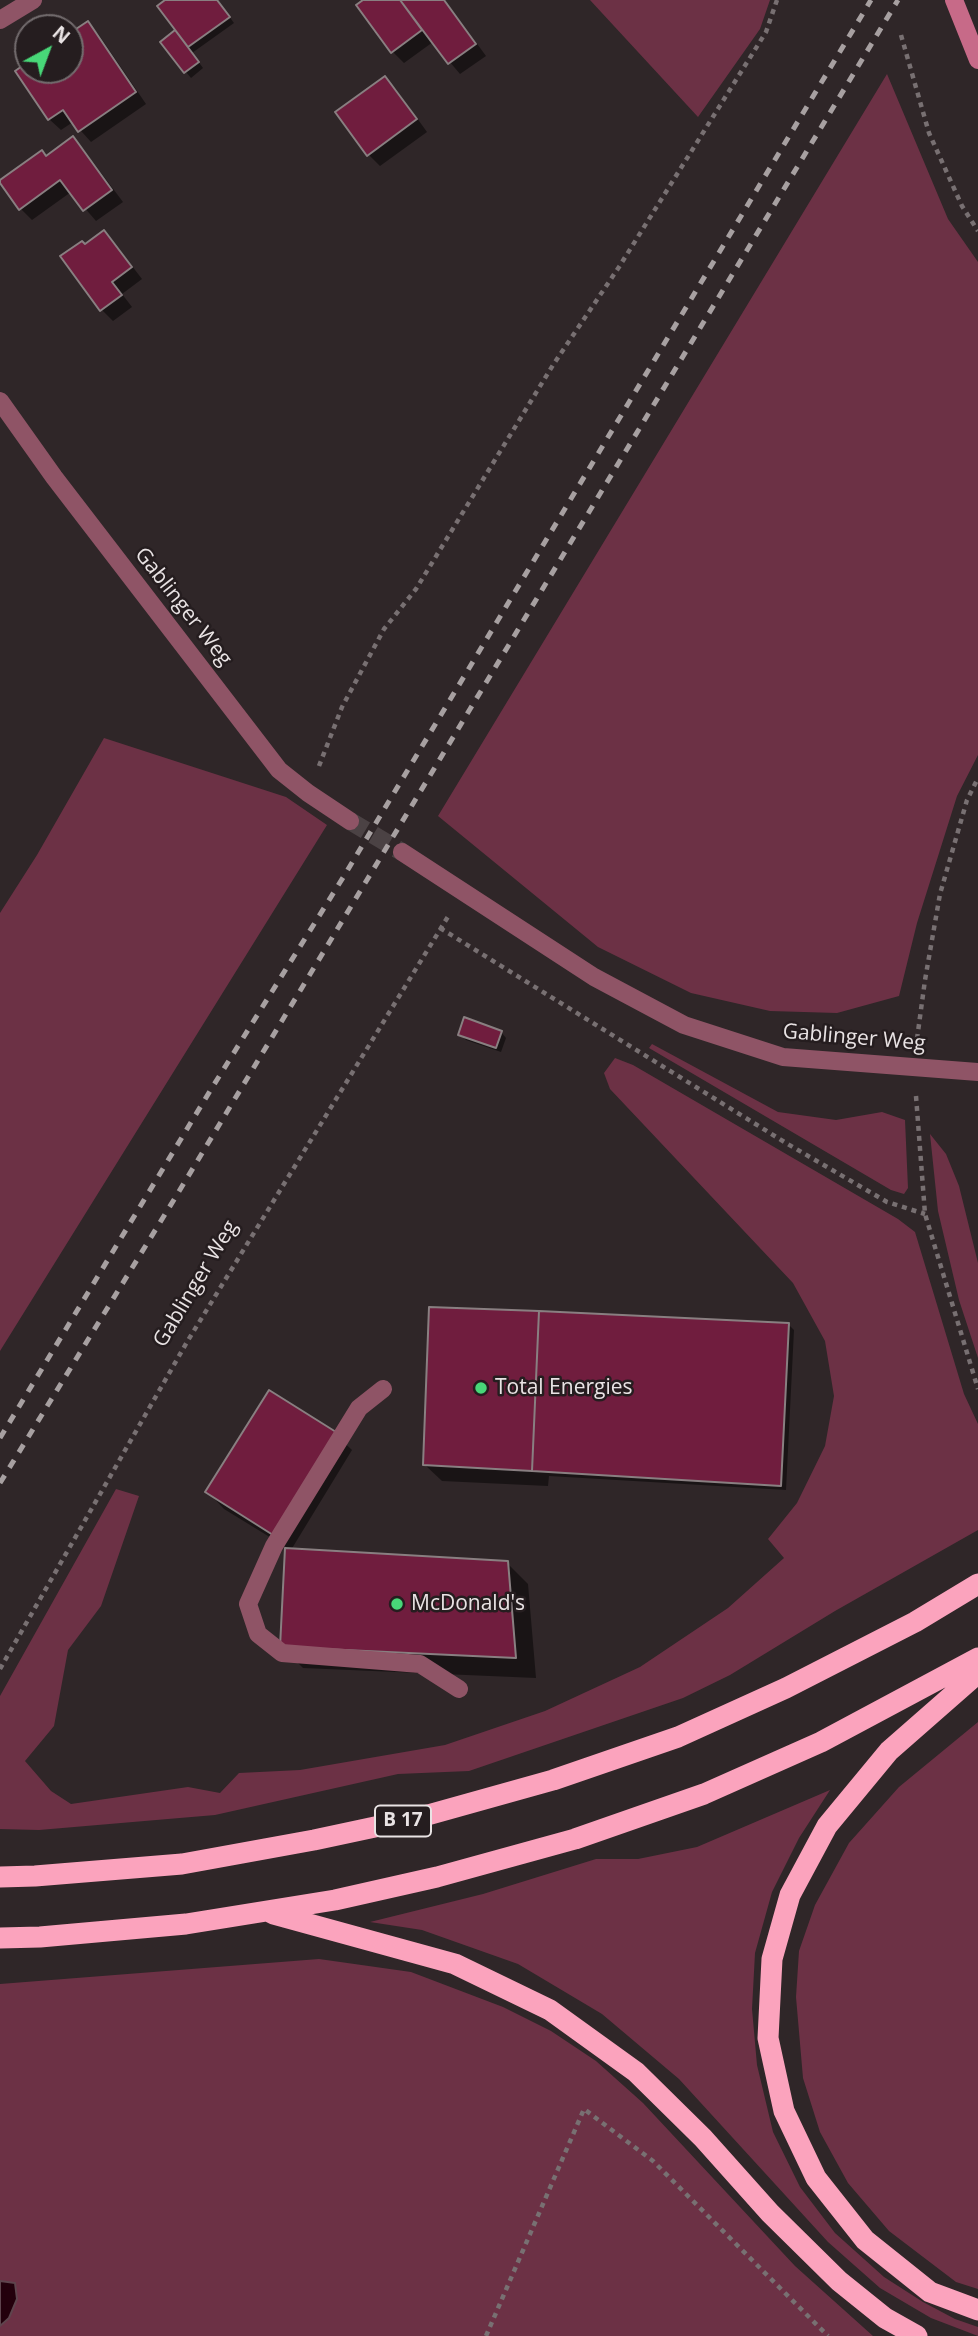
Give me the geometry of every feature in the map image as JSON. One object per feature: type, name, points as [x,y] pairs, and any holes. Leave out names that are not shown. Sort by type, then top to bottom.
[{"type":"highway","name":"B 17","points":[[0,1877],[35,1877],[182,1864],[417,1818],[553,1780],[678,1737],[786,1688],[915,1622],[978,1584]]},
{"type":"highway","points":[[0,1938],[186,1924],[335,1900],[437,1877],[575,1839],[704,1794],[821,1742],[978,1658]]},
{"type":"highway","points":[[978,1673],[889,1751],[827,1826],[790,1895],[772,1959],[768,2038],[784,2110],[816,2178],[865,2240],[930,2291],[978,2310]]},
{"type":"highway","points":[[264,1912],[455,1964],[550,2010],[636,2072],[703,2138],[770,2213],[839,2281],[885,2318],[917,2336]]},
{"type":"street","points":[[0,20],[33,0]]},
{"type":"street","points":[[954,0],[978,60]]},
{"type":"street","name":"Gablinger Weg","points":[[0,401],[54,477],[279,770],[350,821]]},
{"type":"street","name":"Gablinger Weg","points":[[402,852],[594,977],[684,1025],[783,1057],[978,1072]]},
{"type":"street","points":[[383,1390],[359,1408],[274,1546],[248,1604],[258,1634],[282,1653],[420,1664],[458,1689]]},
{"type":"path","points":[[308,793],[342,707],[384,629],[416,589],[553,365],[759,44],[777,0]]},
{"type":"path","points":[[901,35],[929,133],[962,206],[978,231]]},
{"type":"path","points":[[978,778],[967,800],[940,894],[914,1066],[925,1214],[978,1390]]},
{"type":"path","name":"Gablinger Weg","points":[[0,1669],[187,1342],[440,928],[887,1202],[925,1214]]},
{"type":"path","points":[[486,2336],[584,2109],[653,2161],[828,2336]]},
{"type":"shaded area","points":[[590,0],[770,0],[760,29],[698,117]]},
{"type":"shaded area","points":[[887,74],[948,219],[978,262],[978,755],[957,796],[917,923],[899,996],[837,1013],[770,1011],[691,993],[598,947],[438,816]]},
{"type":"shaded area","points":[[104,738],[286,797],[327,825],[0,1351],[0,913],[37,855]]},
{"type":"shaded area","points":[[652,1044],[778,1112],[836,1120],[882,1112],[905,1120],[908,1188],[904,1194],[891,1190],[649,1048]]},
{"type":"shaded area","points":[[615,1058],[633,1065],[898,1219],[915,1232],[964,1394],[978,1424],[978,1530],[835,1611],[730,1675],[683,1698],[469,1771],[398,1774],[215,1815],[39,1830],[0,1829],[0,1696],[116,1489],[139,1496],[101,1606],[68,1650],[54,1726],[25,1761],[51,1791],[71,1804],[188,1787],[220,1793],[239,1773],[300,1770],[445,1745],[545,1711],[640,1667],[728,1608],[784,1558],[768,1539],[797,1503],[825,1446],[834,1396],[825,1341],[793,1283],[610,1089],[604,1073]]},
{"type":"shaded area","points":[[930,1134],[946,1154],[959,1186],[978,1263],[978,1358],[959,1300],[938,1211]]},
{"type":"shaded area","points":[[978,1722],[978,2289],[956,2282],[889,2231],[848,2183],[820,2132],[803,2078],[796,1997],[799,1951],[815,1905],[849,1843],[899,1787]]},
{"type":"shaded area","points":[[830,1790],[799,1838],[772,1892],[755,1953],[752,2009],[757,2065],[773,2132],[800,2187],[835,2233],[884,2277],[923,2302],[955,2319],[978,2327],[978,2336],[931,2318],[880,2288],[828,2242],[679,2079],[602,2014],[518,1964],[422,1930],[370,1922],[483,1894],[596,1859],[638,1859],[697,1847]]},
{"type":"shaded area","points":[[319,1959],[411,1972],[503,2007],[551,2031],[596,2061],[643,2103],[795,2266],[873,2336],[0,2336],[0,1984]]},
{"type":"shaded area","points":[[0,2281],[15,2283],[17,2299],[9,2318],[0,2326]]},
{"type":"building","points":[[165,0],[217,0],[230,17],[188,47],[157,6]]},
{"type":"building","points":[[363,0],[400,0],[422,30],[391,53],[356,5]]},
{"type":"building","points":[[400,0],[444,0],[476,44],[448,64]]},
{"type":"building","points":[[88,21],[136,92],[78,132],[63,110],[48,120],[24,84],[84,84],[84,24]]},
{"type":"building","points":[[175,30],[199,62],[184,73],[160,42]]},
{"type":"building","points":[[385,76],[417,119],[367,156],[335,112]]},
{"type":"building","points":[[73,136],[112,190],[83,211],[60,180],[19,210],[0,180],[42,150],[46,156]]},
{"type":"building","points":[[104,230],[132,267],[112,282],[122,295],[100,311],[60,256],[82,241],[85,244]]},
{"type":"building","points":[[464,1017],[502,1031],[496,1048],[458,1035]]},
{"type":"building","name":"Total Energies","points":[[429,1307],[539,1311],[532,1471],[423,1465]]},
{"type":"building","points":[[539,1311],[789,1323],[781,1486],[532,1471]]},
{"type":"building","points":[[269,1390],[336,1432],[273,1535],[205,1492]]},
{"type":"building","name":"McDonald's","points":[[285,1548],[508,1561],[516,1658],[280,1647]]},
{"type":"tunnel","points":[[350,821],[402,852]]},
{"type":"railway","points":[[0,1438],[344,876],[871,0]]},
{"type":"railway","points":[[0,1483],[898,0]]},
{"type":"place","name":"Total Energies","points":[[481,1388]]},
{"type":"place","name":"McDonald's","points":[[397,1604]]}]
